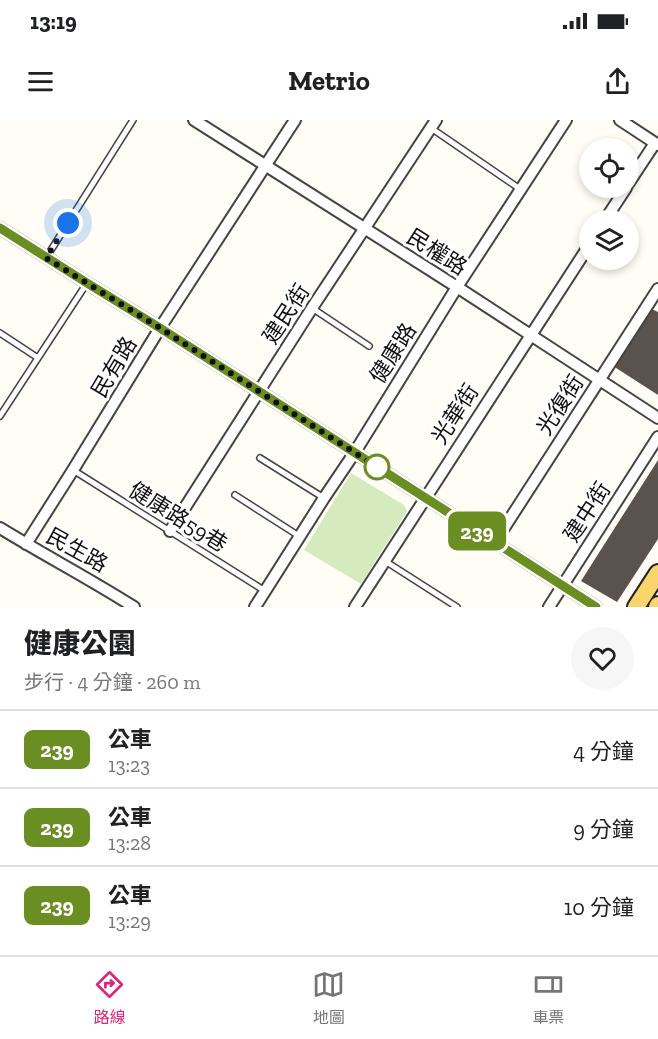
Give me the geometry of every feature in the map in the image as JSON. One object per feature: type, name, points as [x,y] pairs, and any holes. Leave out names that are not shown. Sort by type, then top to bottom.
[{"type":"main road","points":[[636,607],[658,573]]},
{"type":"street","name":"民權路","points":[[194,120],[658,418]]},
{"type":"street","name":"民有路","points":[[26,544],[160,328],[295,120]]},
{"type":"street","name":"健康路","points":[[255,607],[355,453],[457,287],[566,120]]},
{"type":"street","points":[[620,120],[656,144],[639,169]]},
{"type":"street","name":"建民街","points":[[170,531],[312,308],[434,124]]},
{"type":"street","points":[[0,228],[596,607]]},
{"type":"street","name":"光華街","points":[[355,607],[579,261]]},
{"type":"street","name":"光復街","points":[[495,542],[600,380],[654,304],[658,289]]},
{"type":"street","name":"建中街","points":[[549,607],[658,437]]},
{"type":"street","name":"民生路","points":[[0,528],[134,607]]},
{"type":"lane","points":[[46,258],[133,120]]},
{"type":"lane","points":[[434,124],[520,189]]},
{"type":"lane","points":[[0,416],[87,283]]},
{"type":"lane","points":[[312,308],[369,346]]},
{"type":"lane","points":[[0,333],[38,358]]},
{"type":"lane","points":[[260,458],[324,498]]},
{"type":"lane","name":"健康路59巷","points":[[73,470],[266,591]]},
{"type":"lane","points":[[235,495],[300,537]]},
{"type":"lane","points":[[385,561],[454,606]]},
{"type":"green space","points":[[351,473],[404,505],[407,511],[361,584],[304,550]]},
{"type":"building","points":[[652,309],[658,312],[658,395],[613,366],[645,312]]},
{"type":"building","points":[[658,460],[658,539],[617,602],[581,581]]},
{"type":"bus line","name":"239","points":[[0,228],[596,607]]},
{"type":"route","points":[[68,223],[46,258],[377,467]]}]
